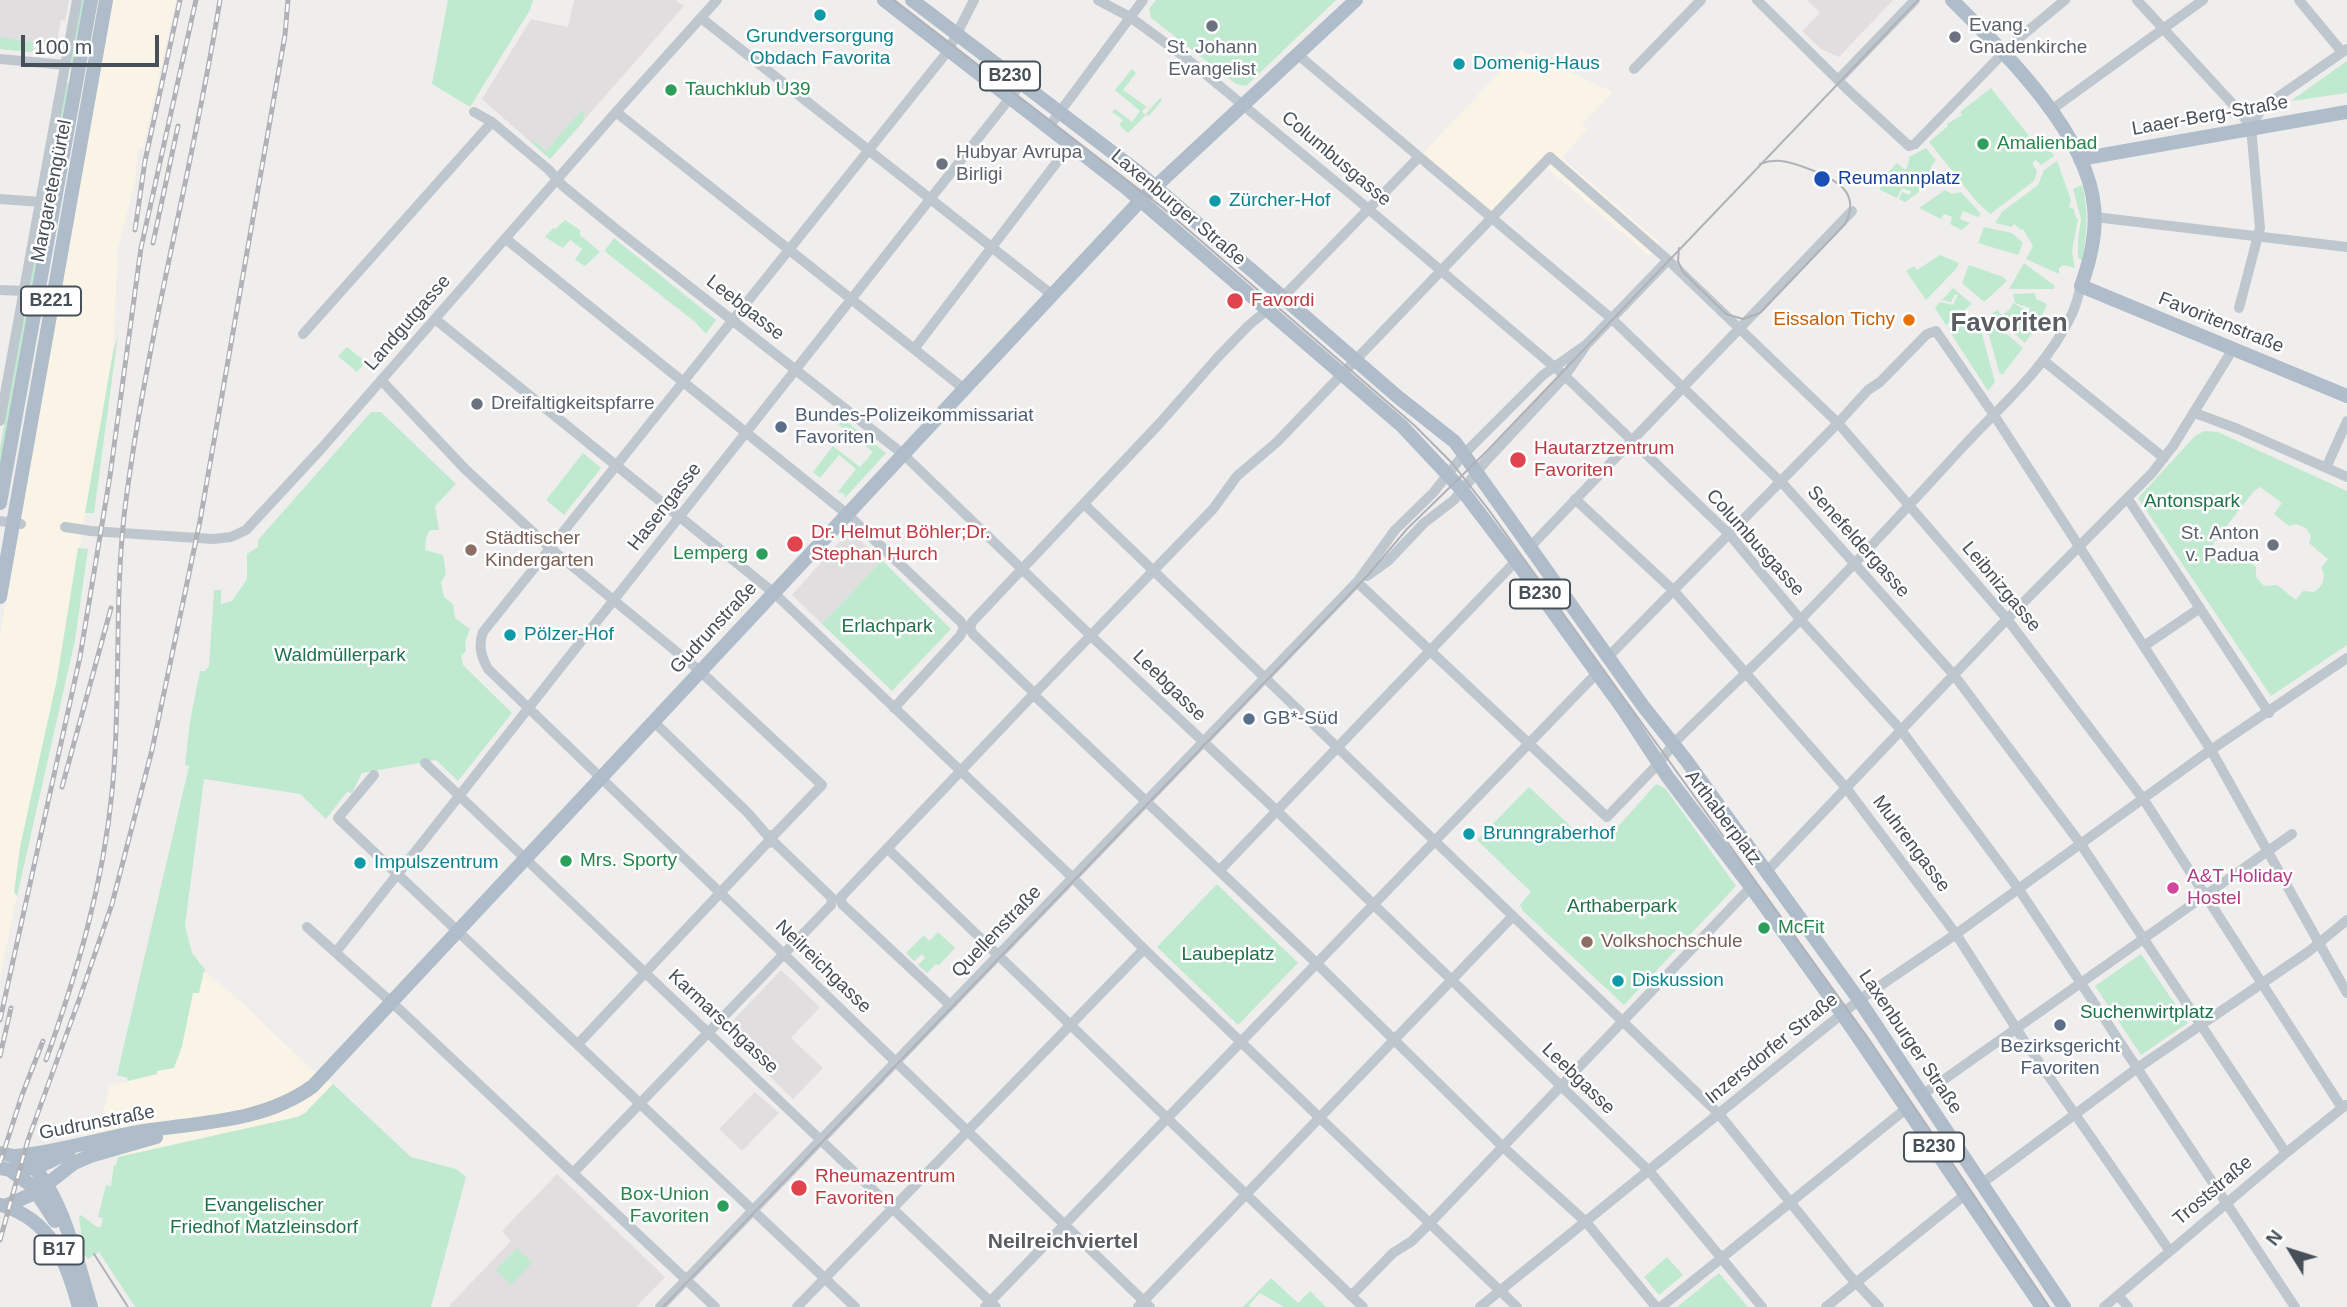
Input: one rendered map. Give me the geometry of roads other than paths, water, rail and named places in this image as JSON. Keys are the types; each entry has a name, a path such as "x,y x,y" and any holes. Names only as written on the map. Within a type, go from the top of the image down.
{"main road":[{"name":"Margaretengürtel","path":"0,503 92,0"},
{"name":"Margaretengürtel","path":"0,597 11,522 106,0"},
{"name":"Laxenburger Straße","path":"884,0 1140,201 1406,430 1462,490 1516,561 1659,763"},
{"name":"Laxenburger Straße","path":"912,0 1155,187 1420,415 1444,432 1477,471 1650,716 1674,743"},
{"name":"Gudrunstraße","path":"7,1207 42,1189 74,1163 90,1156 184,1128 268,1111 300,1096 313,1086 1140,201 1356,0"},
{"path":"1952,0 2004,54 2051,110 2080,159 2091,192 2095,217 2091,250 2081,286"},
{"name":"Laaer-Berg-Straße","path":"2080,159 2347,112"},
{"name":"Favoritenstraße","path":"2081,286 2347,396"},
{"name":"Arthaberplatz","path":"1674,743 1767,871"},
{"name":"Arthaberplatz","path":"1659,763 1751,887"},
{"name":"Laxenburger Straße","path":"1767,871 1859,1000 2064,1307"},
{"name":"Laxenburger Straße","path":"1751,887 1843,1015 2042,1307"},
{"name":"Gudrunstraße","path":"16,1156 145,1131 184,1128"},
{"path":"5,1170 35,1169 82,1144"},
{"name":"B17","path":"0,1153 16,1156 35,1169 42,1189 61,1217 91,1307"},
{"name":"B17","path":"5,1170 20,1175 42,1189"},
{"name":"B17","path":"7,1207 40,1228 56,1245 66,1265 79,1307"}],"street":[{"name":"Margaretengürtel","path":"0,421 77,0"},
{"name":"Landgutgasse","path":"65,527 224,539 239,534 256,521 717,0"},
{"path":"550,548 948,51 974,0"},
{"path":"1098,0 1130,17"},
{"path":"1048,128 1143,0"},
{"path":"1634,69 1701,0"},
{"path":"1757,0 1906,145 1915,144 2004,54 2064,0"},
{"path":"1838,80 1915,0"},
{"path":"2137,0 2251,127 2260,228 2239,308"},
{"path":"2051,110 2203,0"},
{"path":"2251,127 2263,108 2345,50 2300,0"},
{"name":"Columbusgasse","path":"1130,17 1244,105 1554,366 1729,534 1800,619 1901,730 2018,888 2080,983"},
{"path":"701,18 1051,294"},
{"path":"1297,54 1419,157 1282,298 1218,357 972,622 970,628 1502,1146 1586,1222 1659,1307 1907,1108"},
{"path":"0,59 65,65"},
{"name":"Hasengasse","path":"336,952 1021,85"},
{"name":"Leebgasse","path":"474,112 492,122 549,170 556,180 903,454 1650,1172 1762,1307"},
{"path":"616,112 963,388"},
{"path":"303,334 492,122"},
{"path":"914,349 1070,145"},
{"name":"Senefeldergasse","path":"1419,157 1612,319 1779,480 1954,675 2080,843 2142,939"},
{"name":"Leibnizgasse","path":"1491,218 1550,157 1668,260 1839,423 2007,619 2144,800 2345,1106"},
{"path":"0,199 41,202"},
{"path":"1531,546 1852,211"},
{"path":"2095,217 2347,247"},
{"path":"573,1173 1213,509 1237,476 1277,442 1491,218"},
{"path":"506,239 847,514 964,625 960,636 894,708"},
{"name":"Quellenstraße","path":"1358,582 1388,561 1412,535 1444,509 1565,376 1587,344 1668,260"},
{"path":"1659,763 1674,743 1910,506 2044,361 2073,313 2081,286"},
{"path":"0,290 24,291"},
{"path":"435,319 774,593 1517,1307"},
{"path":"1608,657 1779,480 1839,423 1868,390 1880,382 1927,334 1933,331 1938,333 2211,750 2347,993"},
{"name":"Quellenstraße","path":"660,1307 1358,582 1395,530 1433,493 1464,454 1554,366 1587,344"},
{"path":"1767,871 2164,458 2195,413 2233,349"},
{"path":"2044,361 2164,458"},
{"path":"381,380 465,470 550,548 700,671 822,785 578,1044"},
{"path":"2195,413 2347,477"},
{"path":"2326,468 2347,421"},
{"name":"Muhrengasse","path":"1575,499 1674,591 1847,789 1956,934 2016,1029 2169,1251"},
{"path":"2127,499 2269,713"},
{"path":"1084,504 1719,1114 1789,1202 1879,1307"},
{"name":"Neilreichgasse","path":"550,548 483,632 481,655 488,669 968,1131 1144,1305"},
{"path":"1219,871 1516,561"},
{"path":"1358,582 1529,744"},
{"path":"2144,646 2200,608"},
{"name":"Inzersdorfer Straße","path":"1480,1307 1650,1172 1859,1000 1956,934 2211,750 2347,659"},
{"path":"991,1305 1064,1225 1597,673"},
{"path":"653,721 770,839 950,1005"},
{"name":"Arthaberplatz","path":"1529,744 1607,817 1659,763"},
{"name":"Karmarschgasse","path":"425,763 893,1207 991,1305"},
{"path":"374,775 338,818 855,1307"},
{"path":"1922,1095 2292,834"},
{"path":"887,848 1363,1307"},
{"name":"Arthaberplatz","path":"1351,1296 1393,1254 1412,1241 1430,1223 1751,887"},
{"path":"1144,1305 1246,1194 1322,1118 1512,917"},
{"path":"1981,1184 2136,1069 2308,952 2347,920"},
{"path":"307,927 392,1003 715,1307"},
{"path":"2142,939 2286,1153"},
{"path":"797,1307 1144,949"},
{"path":"2080,983 2295,1307"},
{"name":"Troststraße","path":"2104,1307 2345,1106"},
{"path":"1826,1307 1966,1194"},
{"path":"2118,1295 2127,1307"}],"tram line":[{"path":"894,0 1163,208 1414,425 1452,463 1488,509 1868,1038 2049,1307"},
{"path":"663,1307 1368,575 1407,529 1485,453 1918,0"},
{"path":"1679,248 1678,261 1683,272 1726,314 1743,319 1760,313 1845,224 1850,203 1848,195 1836,182 1791,163 1773,161 1760,164"},
{"path":"94,1254 128,1307"}],"railway":[{"path":"135,230 145,161 180,0"},
{"path":"0,1020 80,657 110,476 141,248 196,0"},
{"path":"46,1060 87,928 108,827 115,756 120,573 126,500 146,375 220,0"},
{"path":"0,1240 28,1140 112,904 152,750 200,521 285,35 288,0"},
{"path":"153,243 178,126"},
{"path":"62,787 111,608"},
{"path":"0,1056 11,1008"},
{"path":"0,1163 43,1041"}],"place":[{"name":"Grundversorgung Obdach Favorita","path":"820,15"},
{"name":"St. Johann Evangelist","path":"1212,26"},
{"name":"Evang. Gnadenkirche","path":"1955,37"},
{"name":"Domenig-Haus","path":"1459,64"},
{"name":"Tauchklub U39","path":"671,90"},
{"name":"Amalienbad","path":"1983,144"},
{"name":"Hubyar Avrupa Birligi","path":"942,164"},
{"name":"Reumannplatz","path":"1822,179"},
{"name":"Zürcher-Hof","path":"1215,201"},
{"name":"Favordi","path":"1235,301"},
{"name":"Eissalon Tichy","path":"1909,320"},
{"name":"Dreifaltigkeitspfarre","path":"477,404"},
{"name":"Bundes-Polizeikommissariat Favoriten","path":"781,427"},
{"name":"Hautarztzentrum Favoriten","path":"1518,460"},
{"name":"Dr. Helmut Böhler;Dr. Stephan Hurch","path":"795,544"},
{"name":"St. Anton v. Padua","path":"2273,545"},
{"name":"Städtischer Kindergarten","path":"471,550"},
{"name":"Lemperg","path":"762,554"},
{"name":"Pölzer-Hof","path":"510,635"},
{"name":"GB*-Süd","path":"1249,719"},
{"name":"Brunngraberhof","path":"1469,834"},
{"name":"Mrs. Sporty","path":"566,861"},
{"name":"Impulszentrum","path":"360,863"},
{"name":"A&T Holiday Hostel","path":"2173,888"},
{"name":"McFit","path":"1764,928"},
{"name":"Volkshochschule","path":"1587,942"},
{"name":"Diskussion","path":"1618,981"},
{"name":"Bezirksgericht Favoriten","path":"2060,1025"},
{"name":"Rheumazentrum Favoriten","path":"799,1188"},
{"name":"Box-Union Favoriten","path":"723,1206"}],"district":[{"name":"Favoriten","path":"2009,324"},
{"name":"Neilreichviertel","path":"1063,1242"}],"park label":[{"name":"Antonspark","path":"2192,502"},
{"name":"Erlachpark","path":"887,627"},
{"name":"Waldmüllerpark","path":"340,656"},
{"name":"Arthaberpark","path":"1622,907"},
{"name":"Laubeplatz","path":"1228,955"},
{"name":"Suchenwirtplatz","path":"2147,1013"},
{"name":"Evangelischer Friedhof Matzleinsdorf","path":"264,1217"}]}
